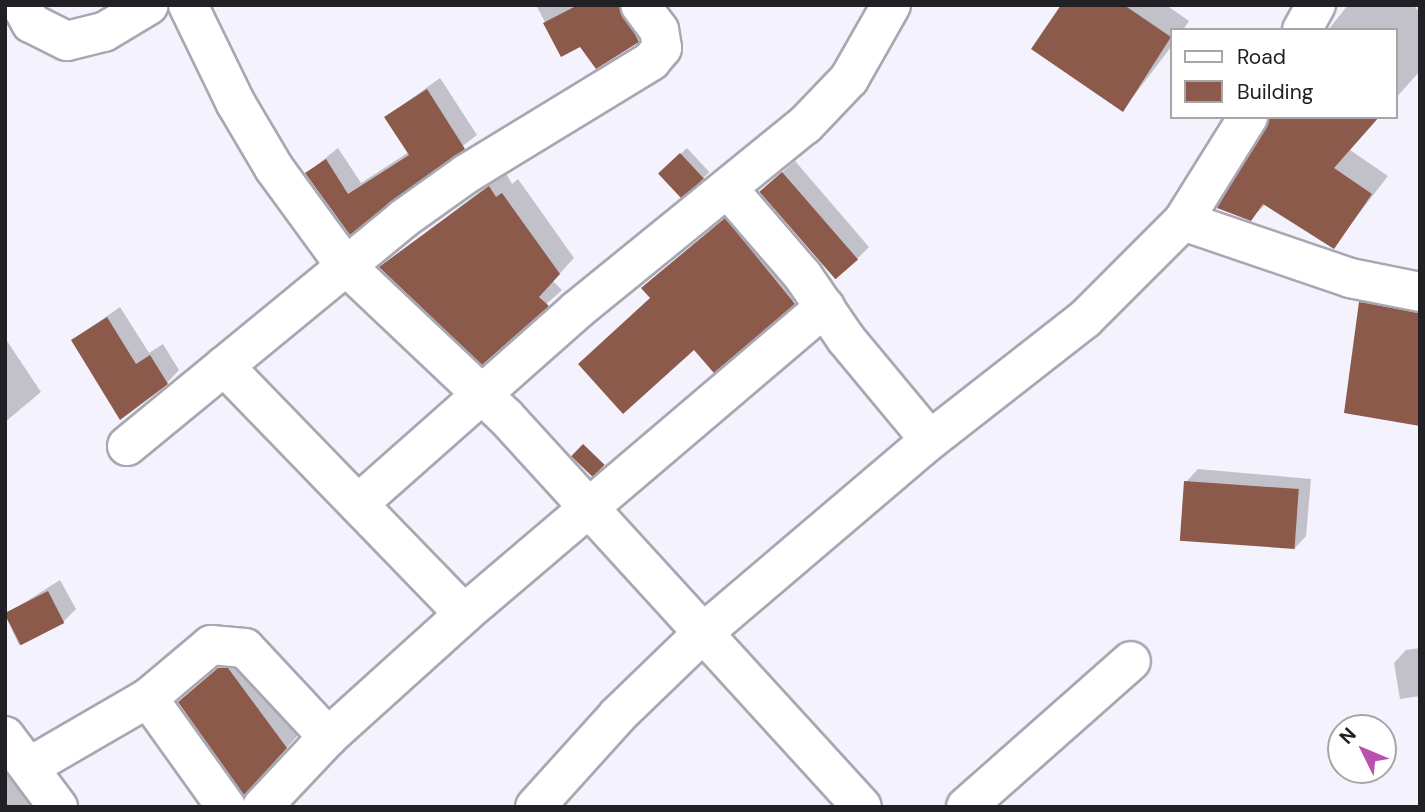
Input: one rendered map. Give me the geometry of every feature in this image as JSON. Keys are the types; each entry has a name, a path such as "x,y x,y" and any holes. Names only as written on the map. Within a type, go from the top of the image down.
{"street":[{"path":"21,5 31,23 67,41 104,33 149,5"},
{"path":"188,5 234,102 274,168 344,264 477,395 505,416 862,807"},
{"path":"127,446 344,264 466,174 651,61 662,48 659,30 640,5"},
{"path":"358,505 477,395 805,125 849,79 891,5"},
{"path":"1303,28 1316,5"},
{"path":"535,807 618,715 702,634 929,440 1084,319 1183,221 1247,119"},
{"path":"728,189 929,440"},
{"path":"1183,221 1350,278 1420,292"},
{"path":"262,807 328,737 464,614 825,307"},
{"path":"224,366 464,614"},
{"path":"29,767 148,698 211,645 244,648 328,737"},
{"path":"966,807 1131,662"},
{"path":"148,698 226,807"},
{"path":"5,736 58,807"}],"building":[{"path":"578,5 619,5 639,42 596,69 580,47 561,57 543,23"},
{"path":"1061,5 1124,5 1170,36 1123,112 1031,49"},
{"path":"427,89 465,149 350,235 305,173 326,159 348,194 409,155 384,117"},
{"path":"1269,119 1377,119 1334,168 1372,194 1334,249 1263,204 1251,221 1217,208"},
{"path":"680,153 704,179 682,199 658,173"},
{"path":"782,172 858,260 835,279 759,192"},
{"path":"489,186 496,197 502,193 560,274 539,297 549,306 482,365 379,267"},
{"path":"725,218 795,304 714,373 694,350 623,414 578,364 650,298 641,288"},
{"path":"1359,302 1420,313 1420,426 1344,413"},
{"path":"107,317 136,364 150,355 168,384 120,420 71,340"},
{"path":"583,444 605,465 593,477 571,456"},
{"path":"1184,481 1299,489 1295,549 1180,541"},
{"path":"48,591 64,623 21,645 5,613"},
{"path":"218,668 228,668 287,748 244,795 178,702"}]}
